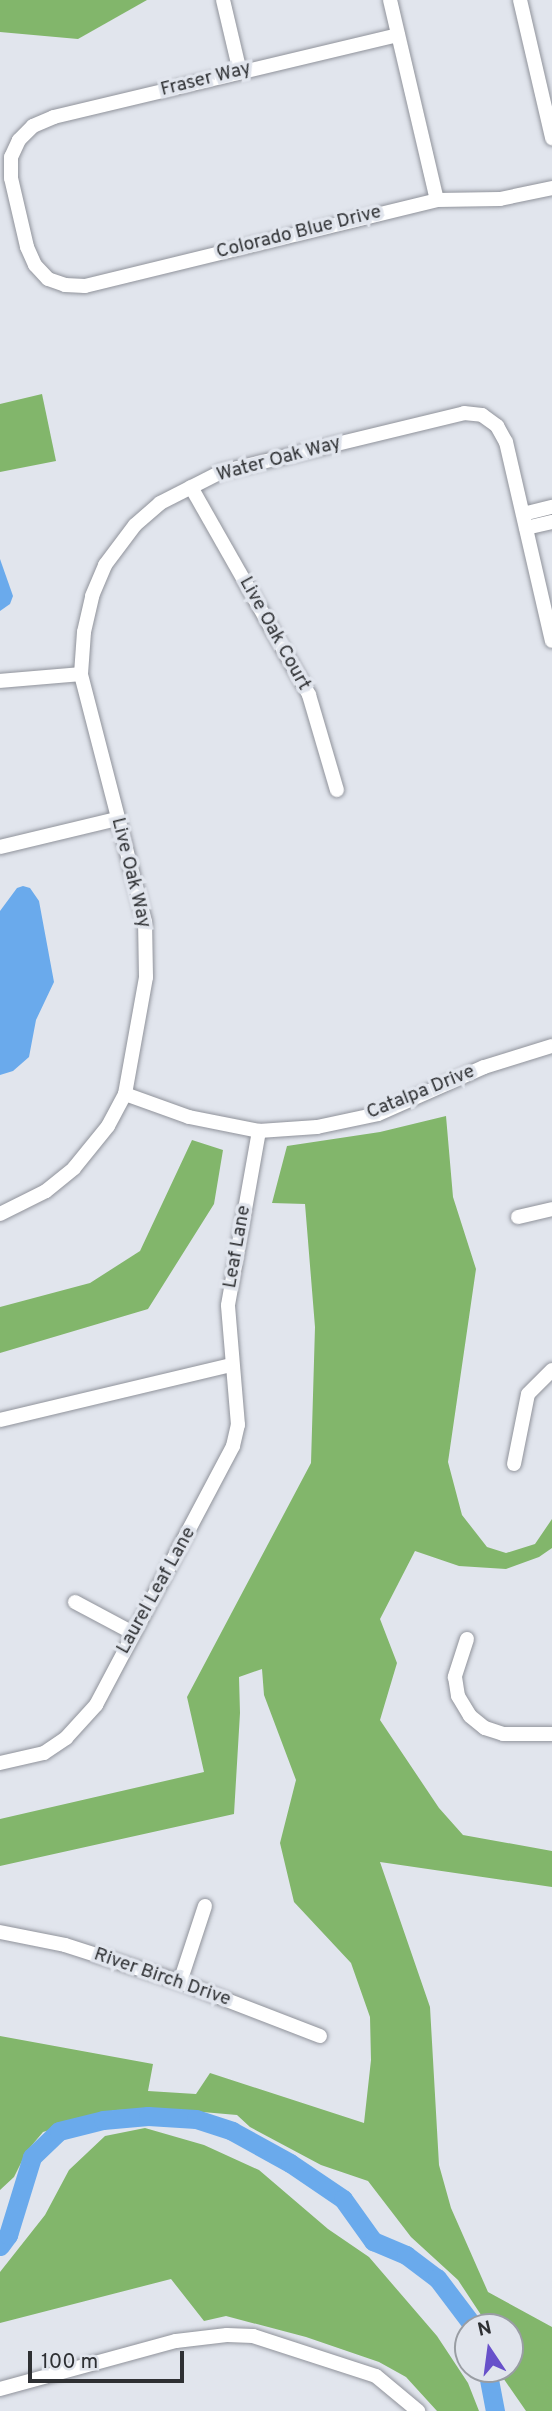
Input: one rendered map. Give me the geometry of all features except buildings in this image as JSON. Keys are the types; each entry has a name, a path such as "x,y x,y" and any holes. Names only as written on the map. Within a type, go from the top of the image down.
{"street":[{"path":"223,0 240,72"},
{"path":"390,0 437,200"},
{"path":"520,0 552,138"},
{"name":"Fraser Way","path":"48,279 35,265 27,247 11,178 11,157 19,140 33,126 54,117 398,35"},
{"name":"Colorado Blue Drive","path":"48,279 65,285 85,286 437,200 500,199 552,188"},
{"name":"Water Oak Way","path":"86,696 81,674 88,614 105,565 124,537 147,513 221,472 464,413 490,419 503,435 524,521"},
{"name":"Live Oak Court","path":"191,487 310,698 337,790"},
{"path":"524,521 552,507"},
{"path":"524,521 552,522"},
{"path":"524,521 552,641"},
{"path":"0,681 81,674"},
{"name":"Live Oak Way","path":"0,1214 38,1196 74,1168 103,1134 125,1094 146,976 147,940 141,904 86,696"},
{"path":"0,847 117,819"},
{"name":"Catalpa Drive","path":"125,1094 189,1116 259,1131 317,1127 378,1114 484,1068 552,1046"},
{"name":"Leaf Lane","path":"231,1365 228,1306 259,1131"},
{"path":"518,1217 552,1209"},
{"path":"0,1420 231,1365"},
{"name":"Laurel Leaf Lane","path":"0,1763 44,1753 66,1738 96,1705 233,1446 238,1425 231,1365"},
{"path":"514,1464 528,1394 552,1370"},
{"path":"75,1602 133,1633"},
{"path":"467,1639 455,1677 461,1705 470,1716 494,1732 552,1734"},
{"path":"180,1982 205,1906"},
{"name":"River Birch Drive","path":"0,1933 65,1945 180,1982 320,2036"},
{"path":"0,2389 176,2341 227,2334 253,2336 376,2376 418,2411"}],"green space":[{"path":"0,0 147,0 78,39 0,32"},
{"path":"42,394 56,461 0,472 0,404"},
{"path":"446,1116 453,1197 476,1269 448,1462 462,1515 487,1547 506,1553 535,1544 552,1519 552,1548 539,1557 506,1569 459,1566 415,1551 380,1619 397,1663 380,1720 439,1808 463,1835 552,1851 552,1887 380,1862 430,2007 439,2165 451,2208 488,2292 552,2327 552,2411 526,2411 507,2383 524,2383 524,2313 480,2313 458,2280 411,2237 368,2181 321,2165 250,2127 237,2115 168,2109 115,2110 43,2132 27,2151 14,2177 0,2190 0,2036 153,2064 148,2091 196,2094 210,2073 364,2123 371,2060 370,2017 351,1963 294,1902 280,1843 296,1780 264,1695 262,1669 239,1677 240,1713 234,1814 0,1866 0,1819 204,1772 187,1697 311,1463 315,1327 305,1204 272,1203 287,1146 380,1132"},
{"path":"192,1140 223,1150 214,1204 148,1309 0,1353 0,1307 90,1283 140,1251"},
{"path":"145,2128 204,2145 259,2170 328,2229 369,2257 437,2336 454,2362 454,2383 468,2383 479,2411 437,2411 406,2377 379,2362 306,2337 226,2316 204,2321 171,2279 0,2323 0,2272 45,2215 69,2170 105,2136"}],"water":[{"path":"0,559 13,596 10,604 0,611"},
{"path":"17,888 30,888 39,901 54,982 36,1020 29,1057 13,1071 0,1075 0,911"}],"waterway":[{"path":"0,2246 8,2235 32,2157 59,2131 103,2120 148,2116 196,2119 232,2131 290,2163 343,2199 373,2241 406,2255 437,2278 463,2313"},
{"path":"490,2383 495,2411"}]}
